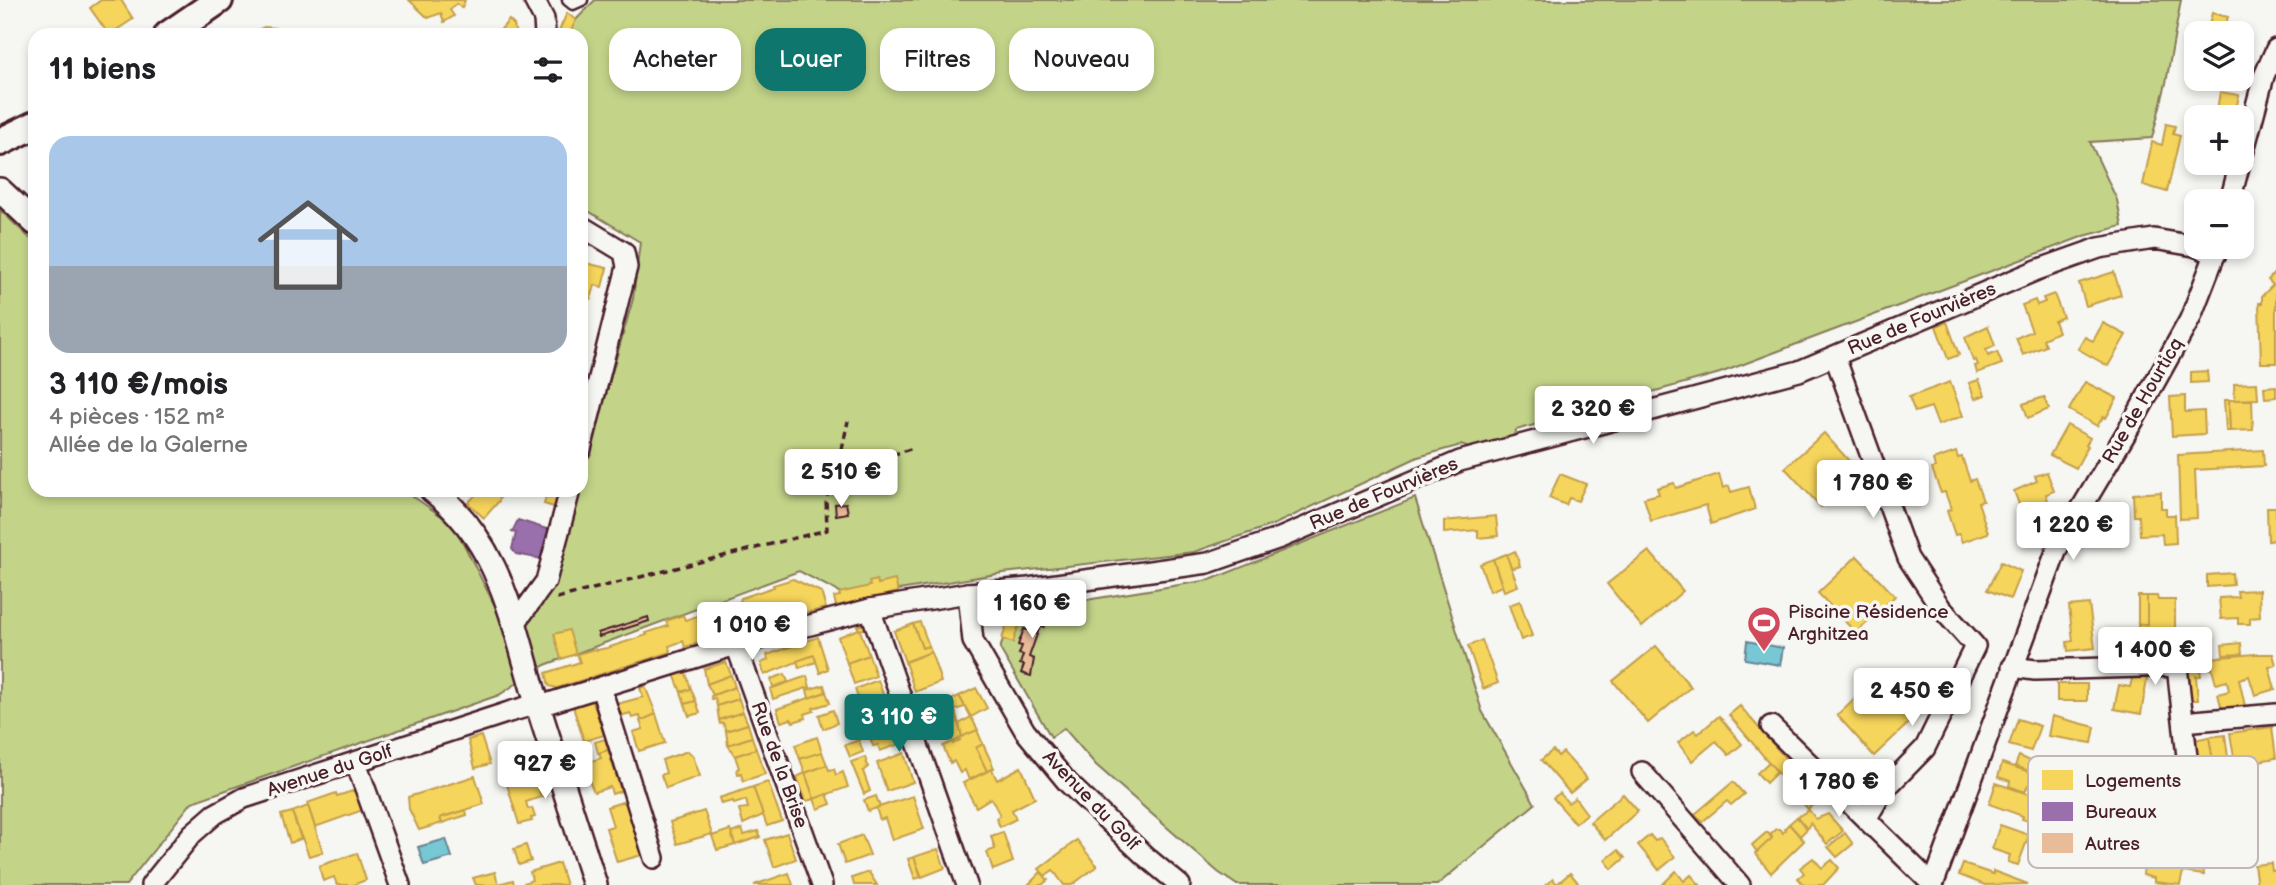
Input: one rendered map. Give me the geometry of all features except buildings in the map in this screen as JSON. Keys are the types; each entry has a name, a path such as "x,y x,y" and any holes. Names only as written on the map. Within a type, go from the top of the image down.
{"main road":[{"path":"179,28 219,0"},
{"path":"0,142 28,128"}],"street":[{"path":"534,0 544,19 545,28"},
{"path":"2254,113 2264,76 2276,49"},
{"path":"0,190 28,216"},
{"path":"588,230 624,252 627,267 588,421"},
{"name":"Rue de Fourvières","path":"537,704 546,705 736,645 870,609 968,593 1028,588 1208,563 1280,538 1461,461 1799,371 2037,270 2099,248 2154,239 2184,244"},
{"name":"Rue de Hourticq","path":"1933,885 2057,549 2190,319 2213,259"},
{"path":"1835,357 1908,558 1941,608 1975,646 1925,748 1882,792 1867,818"},
{"path":"442,497 451,504 476,534 502,584 594,885"},
{"path":"514,625 546,581 568,497"},
{"name":"Avenue du Golf","path":"968,593 973,641 1026,731 1068,783 1145,856 1180,885"},
{"path":"870,609 967,885"},
{"name":"Rue de la Brise","path":"736,645 822,885"},
{"path":"2012,667 2035,670 2177,666 2187,756"},
{"path":"601,688 654,858"},
{"name":"Avenue du Golf","path":"151,885 192,834 215,814 244,799 537,704"},
{"path":"2194,722 2276,714"},
{"path":"1771,726 1933,885"},
{"path":"356,763 400,885"},
{"path":"1642,772 1740,885"}],"lane":[{"path":"568,0 573,5 582,0"}],"path":[{"path":"557,598 827,530 825,498 837,473 848,421"},
{"path":"837,473 913,448"}],"green space":[{"path":"595,0 2181,0 2166,83 2152,138 2090,142 2117,200 2122,226 2084,236 1720,373 1516,430 1506,443 1472,449 1461,445 1418,457 1275,524 1194,552 1003,573 850,598 799,571 545,665 499,695 192,802 126,885 0,885 0,210 28,236 28,497 414,497 454,525 494,604 551,586 576,497 588,497 588,456 633,299 640,242 588,211 588,28 571,28"},
{"path":"1415,498 1482,711 1535,804 1437,885 1237,885 1218,872 1096,765 1064,728 1051,737 1000,649 1012,612 1210,580"}],"water":[{"name":"Piscine Résidence Arghitzea","path":"1747,641 1783,648 1780,665 1745,659"},
{"path":"446,839 452,857 424,865 418,847"}],"place":[{"name":"Piscine Résidence Arghitzea","path":"1764,653"}]}
